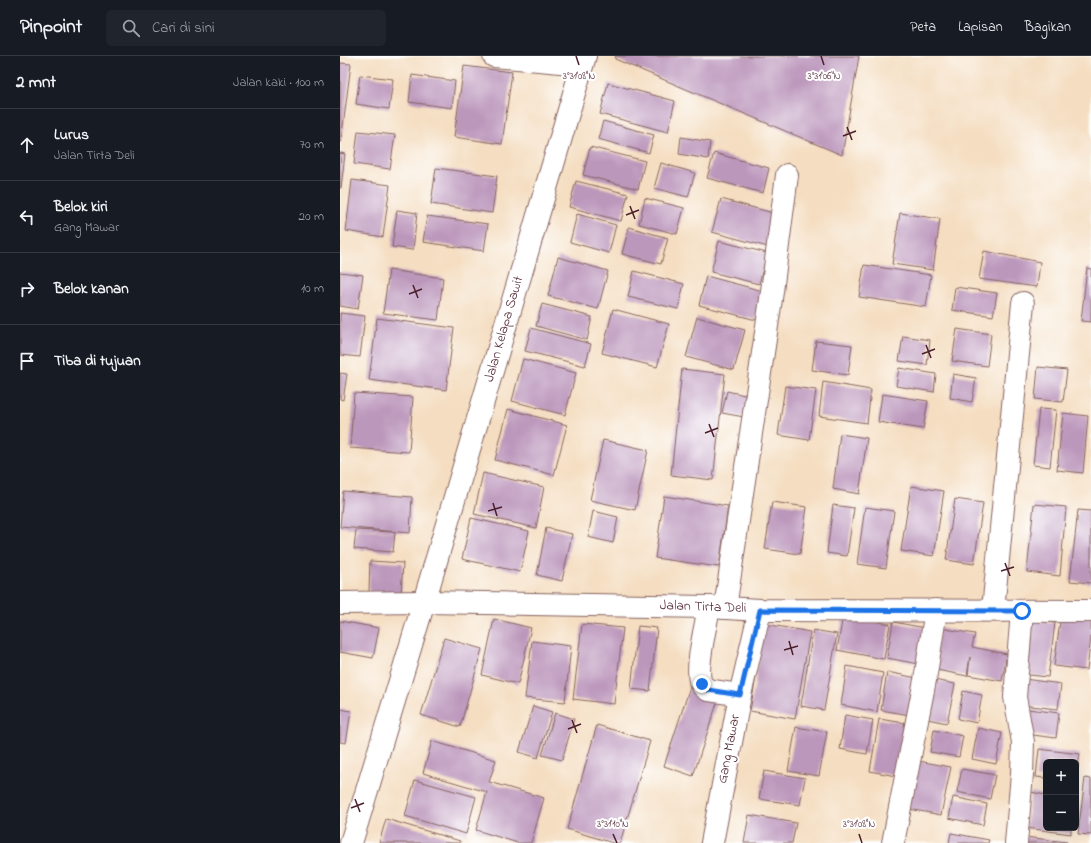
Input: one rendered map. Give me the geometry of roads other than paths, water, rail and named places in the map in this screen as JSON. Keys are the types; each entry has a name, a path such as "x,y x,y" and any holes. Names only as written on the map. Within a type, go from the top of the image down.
{"street":[{"path":"494,56 584,60"},
{"name":"Jalan Kelapa Sawit","path":"351,843 424,602 584,60"},
{"path":"740,695 704,688 700,680 701,653 717,607 771,299 787,175"},
{"path":"993,610 1023,303"},
{"name":"Jalan Tirta Deli","path":"340,603 424,602 717,607 760,610 1091,611"},
{"name":"Gang Mawar","path":"712,843 740,695 760,610"},
{"path":"893,843 925,680 936,610"},
{"path":"1016,843 1022,774 1023,742 1015,697 1022,611"}]}
